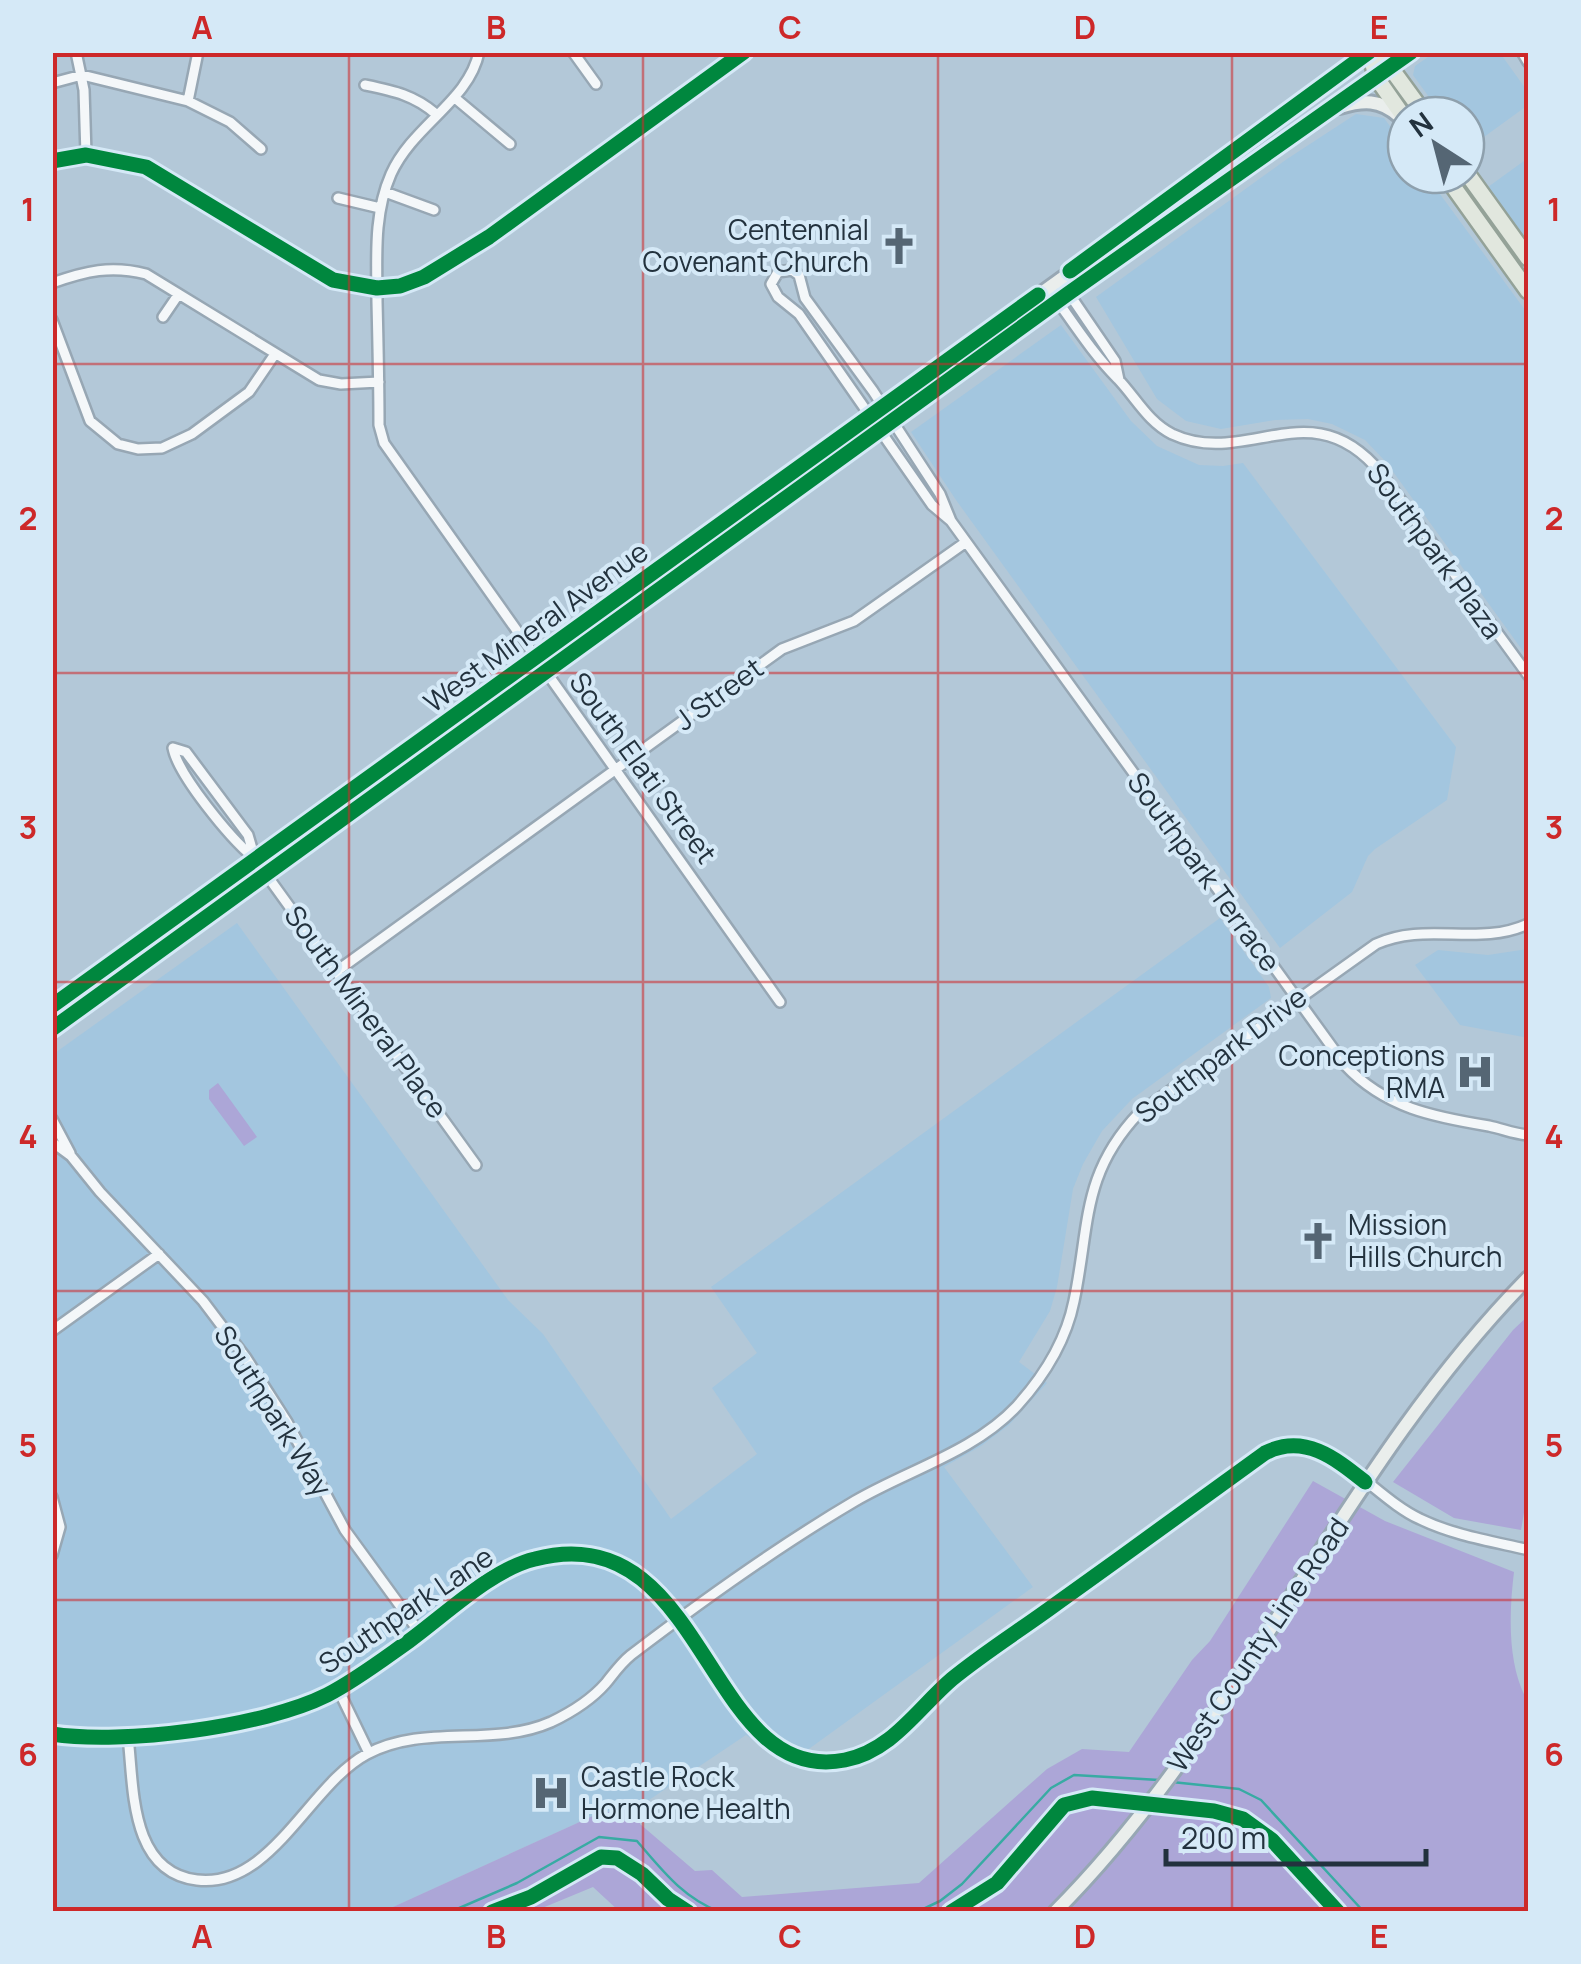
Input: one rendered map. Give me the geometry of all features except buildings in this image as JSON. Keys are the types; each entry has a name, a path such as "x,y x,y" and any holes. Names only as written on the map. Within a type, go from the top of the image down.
{"main road":[{"path":"1370,52 1394,95"},
{"name":"West Mineral Avenue","path":"52,1006 1370,52"},
{"name":"West Mineral Avenue","path":"52,1029 1410,52"},
{"path":"1383,72 1405,95"},
{"path":"1328,111 1372,101 1386,106"},
{"path":"1459,195 1528,291"},
{"path":"1483,195 1528,258"},
{"name":"West County Line Road","path":"1055,1912 1104,1860 1184,1760 1414,1412 1528,1278"}],"street":[{"path":"76,52 82,75 86,154"},
{"path":"188,101 198,52"},
{"path":"479,52 471,76 455,98 510,144"},
{"path":"572,52 596,84"},
{"path":"52,161 86,154 146,167 332,280 377,288 400,286 451,262 744,52"},
{"path":"1522,52 1528,62"},
{"path":"52,82 82,75 188,101 224,118 261,149"},
{"path":"365,85 403,92 436,114"},
{"name":"South Elati Street","path":"455,98 405,150 380,208 376,243 379,425 387,450 780,1002"},
{"path":"385,192 434,210"},
{"path":"338,198 380,208"},
{"path":"52,283 99,268 146,274 329,384 378,382"},
{"path":"792,270 799,275 805,298 876,412 799,314 773,290 771,284 778,272 792,270"},
{"name":"Southpark Plaza","path":"1053,284 1115,361 1118,380 1157,424 1191,440 1217,443 1308,432 1342,440 1362,453 1381,473 1528,675"},
{"path":"163,317 178,294"},
{"path":"52,320 90,421 118,444 138,449 162,448 192,434 249,392 275,354"},
{"name":"Southpark Terrace","path":"876,412 940,494 951,521 1345,1066 1382,1096 1428,1116 1526,1137"},
{"name":"J Street","path":"337,971 782,649 854,621 966,542"},
{"name":"South Mineral Place","path":"255,859 248,836 186,752 173,748 175,760 236,843 255,859 476,1165"},
{"name":"Southpark Drive","path":"128,1737 138,1826 143,1838 163,1866 196,1880 233,1874 263,1856 286,1835 335,1776 369,1753 423,1736 504,1734 552,1721 595,1694 626,1658 808,1528 972,1442 1013,1410 1034,1387 1064,1334 1074,1303 1096,1178 1120,1132 1161,1096 1383,940 1424,932 1472,937 1528,924"},
{"name":"Southpark Way","path":"52,1119 64,1135 71,1156"},
{"name":"Southpark Way","path":"52,1142 71,1156 160,1254 246,1358 345,1530 420,1633"},
{"path":"52,1330 160,1254"},
{"name":"Southpark Lane","path":"52,1734 128,1737 256,1719 300,1706 338,1689 506,1570 558,1555 594,1557 622,1566 660,1593 762,1735 800,1757 844,1761 886,1743 951,1680 1265,1453 1285,1444 1302,1445 1332,1458 1418,1518 1459,1534 1525,1549"},
{"path":"52,1497 60,1526 52,1555"},
{"path":"338,1689 369,1753"}],"shaded area":[{"path":"1434,53 1500,53 1528,92 1528,105 1486,135 1486,95 1428,95 1413,75 1415,66"},
{"path":"1356,114 1384,118 1386,195 1441,195 1528,314 1528,658 1386,462 1365,440 1332,424 1308,419 1221,429 1186,421 1157,399 1096,297"},
{"path":"1528,158 1528,243 1488,187"},
{"path":"1061,325 1131,421 1157,446 1199,465 1243,463 1456,747 1447,800 1375,849 1352,892 1280,948 911,432"},
{"path":"1220,918 1269,987 1271,998 1132,1099 1102,1131 1073,1189 1050,1311 1019,1362 1047,1383 1009,1425 944,1467 1033,1587 788,1764 746,1735 640,1806 595,1815 382,1912 53,1911 52,1751 59,1722 52,1719 52,1055 237,923 508,1300 543,1334 671,1519 757,1454 712,1388 757,1353 711,1287"},
{"path":"1528,949 1528,1038 1460,1025 1415,965 1438,950 1488,955"},
{"path":"218,1083 257,1137 244,1146 209,1099 209,1090"},
{"path":"1528,1316 1528,1489 1521,1530 1454,1518 1393,1482"},
{"path":"1313,1481 1385,1521 1514,1572 1513,1656 1528,1702 1528,1911 620,1912 593,1887 535,1911 382,1912 595,1815 640,1806 640,1824 695,1871 712,1870 742,1897 919,1883 1047,1769 1082,1749 1129,1752 1192,1660 1210,1641"}],"waterway":[{"path":"917,1912 962,1884 1051,1788 1074,1775 1159,1780"},
{"path":"1172,1782 1239,1789 1261,1800 1364,1912"},
{"path":"450,1912 517,1883 599,1837 637,1841 684,1891 720,1912"}],"cycle path":[{"path":"52,161 86,155 146,167 333,280 377,288 400,286 424,277 489,237 744,52"},
{"path":"1070,271 1369,52"},
{"path":"52,1029 1069,293 1411,52"},
{"path":"52,1006 1038,295"},
{"path":"52,1734 116,1737 192,1731 300,1706 359,1676 502,1572 535,1559 592,1556 637,1575 672,1610 731,1697 762,1734 799,1758 845,1760 891,1738 965,1669 1265,1453 1306,1447 1330,1457 1365,1482"},
{"path":"951,1912 997,1883 1064,1805 1092,1798 1214,1811 1243,1819 1272,1840 1338,1912"},
{"path":"492,1912 531,1897 601,1857 617,1858 688,1912"}],"place":[{"name":"Centennial Covenant Church","path":"899,246"},
{"name":"Conceptions RMA","path":"1475,1072"},
{"name":"Mission Hills Church","path":"1318,1241"},
{"name":"Castle Rock Hormone Health","path":"551,1793"}]}
